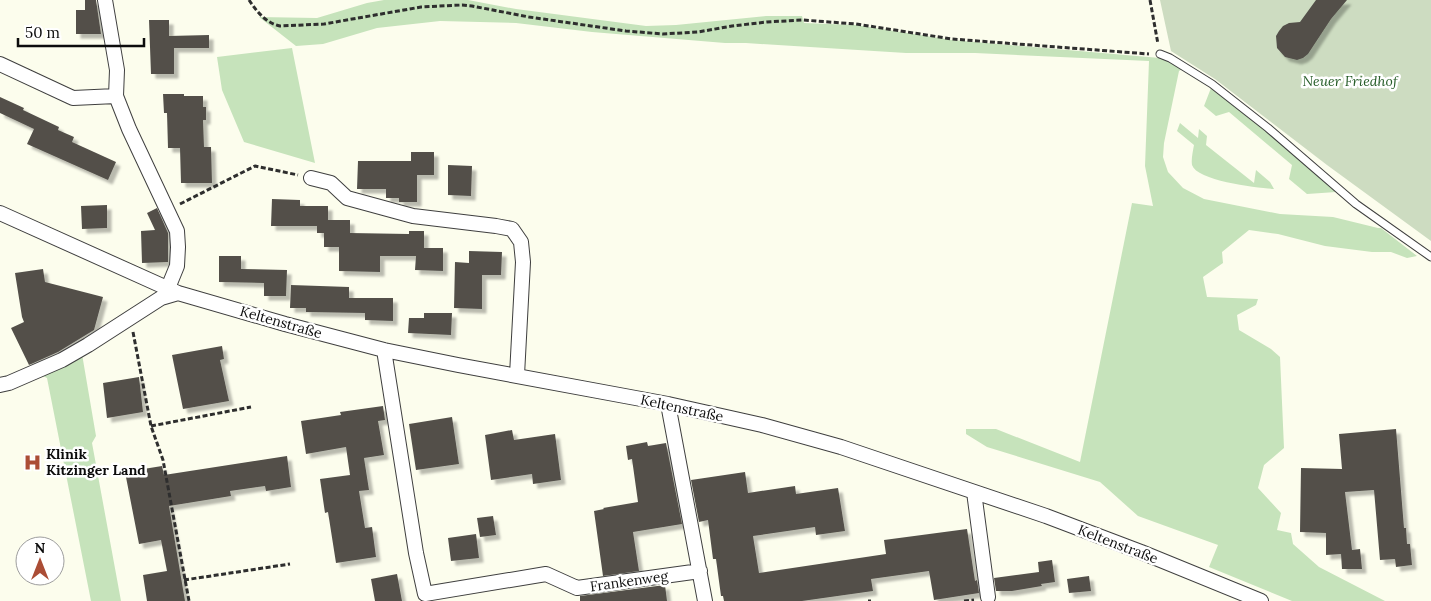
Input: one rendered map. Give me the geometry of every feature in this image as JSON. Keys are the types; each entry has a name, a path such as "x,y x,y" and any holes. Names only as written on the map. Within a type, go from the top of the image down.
{"street":[{"path":"0,385 9,383 62,360 88,346 173,290 178,247 177,231 129,129 116,96 117,70 105,0"},
{"path":"0,64 73,98 116,96"},
{"path":"311,178 331,183 347,198 413,216 512,229 521,242 524,262 517,375"},
{"name":"Keltenstraße","path":"0,212 173,290 286,324 384,350 668,404 762,425 841,447 1046,516 1261,601"},
{"name":"Frankenweg","path":"384,350 424,594 546,574 577,588 700,571"},
{"path":"668,404 705,601"},
{"path":"974,492 988,597"}],"lane":[{"path":"1160,54 1178,62 1212,84 1268,128 1349,198 1431,257"}],"path":[{"path":"249,0 258,13 280,26 324,24 421,7 462,5 529,17 663,34 698,32 732,26 802,20 856,24 952,39 1160,54 1150,0"},
{"path":"168,210 255,166 311,178"},
{"path":"131,317 151,426 163,460 189,601"},
{"path":"151,426 251,406"},
{"path":"184,580 290,564"}],"green space":[{"path":"384,0 468,0 516,9 646,26 766,16 802,16 804,23 856,25 952,40 1160,58 1169,61 1182,69 1179,71 1164,143 1163,157 1168,172 1183,188 1204,199 1280,214 1333,217 1381,228 1417,256 1407,258 1391,252 1372,252 1325,246 1278,234 1249,230 1222,252 1223,263 1203,277 1207,297 1258,299 1256,305 1237,315 1239,330 1271,349 1280,357 1284,448 1264,465 1258,488 1281,513 1277,530 1291,533 1293,544 1319,567 1385,601 1292,601 1209,567 1218,545 1138,516 1100,482 987,447 966,434 966,429 996,429 1080,462 1132,203 1153,206 1145,166 1149,61 975,53 906,53 725,43 592,32 516,23 440,21 377,28 323,44 296,46 259,17 317,18 367,3"},
{"name":"Neuer Friedhof","path":"1160,0 1431,0 1431,241 1327,165 1215,79 1171,51"},
{"path":"292,48 315,163 244,142 222,90 217,57"},
{"path":"1211,88 1266,131 1336,192 1307,194 1289,179 1292,165 1229,112 1216,116 1204,106"},
{"path":"1180,123 1198,138 1199,129 1207,136 1206,145 1254,183 1256,170 1270,182 1274,189 1229,183 1196,171 1192,165 1194,145 1177,131"},
{"path":"82,354 96,436 92,443 121,601 91,601 47,378 39,374"}],"building":[{"path":"85,0 96,0 101,34 76,34 76,10 85,10"},
{"path":"1316,0 1347,0 1331,19 1308,54 1297,60 1285,57 1277,48 1276,36 1283,26 1289,23 1300,22"},
{"path":"149,20 169,20 169,36 209,35 209,48 174,48 174,74 151,74"},
{"path":"163,94 203,96 203,107 206,107 206,120 203,120 204,147 211,147 212,183 181,183 180,148 168,148 167,113 164,113"},
{"path":"0,97 59,127 58,130 74,137 72,142 116,162 108,180 27,144 34,129 0,113"},
{"path":"411,152 434,152 434,175 417,175 417,202 399,202 399,198 386,198 386,189 357,189 358,161 411,161"},
{"path":"448,165 472,166 471,196 448,195"},
{"path":"272,199 300,200 300,206 328,206 328,220 350,220 350,233 409,234 409,231 424,231 424,248 443,248 443,271 415,270 416,256 380,256 380,272 339,271 339,247 324,247 324,233 317,233 317,226 271,226"},
{"path":"107,205 107,228 82,229 81,206"},
{"path":"157,208 168,233 168,262 142,263 141,231 155,230 147,213"},
{"path":"469,251 502,252 501,275 482,275 482,309 454,308 455,262 469,263"},
{"path":"219,256 241,256 241,269 287,270 286,296 264,296 264,283 219,282"},
{"path":"43,269 45,282 103,297 94,330 58,352 29,365 11,328 24,322 15,273"},
{"path":"291,285 349,287 349,298 393,298 393,321 365,320 365,313 306,312 306,308 290,308"},
{"path":"424,313 452,313 451,335 408,333 409,318 424,318"},
{"path":"222,346 224,359 220,360 229,401 183,409 172,355"},
{"path":"139,377 143,412 107,418 103,383"},
{"path":"383,406 385,420 378,421 384,455 364,458 369,490 359,491 365,528 372,527 376,557 336,563 328,512 325,513 320,479 350,475 346,447 306,454 301,421 341,415 340,412"},
{"path":"452,417 459,464 416,470 409,424"},
{"path":"1396,429 1404,528 1406,528 1407,544 1410,544 1412,565 1396,567 1395,559 1380,560 1374,490 1345,492 1352,550 1360,549 1362,569 1342,569 1341,554 1326,555 1326,533 1300,532 1301,468 1342,469 1339,434"},
{"path":"512,430 514,440 555,434 561,480 533,484 532,474 491,480 485,435"},
{"path":"647,442 648,446 666,443 682,524 633,532 639,571 603,576 594,511 638,502 632,459 628,460 626,446"},
{"path":"287,456 291,487 266,491 265,486 230,491 231,496 169,506 185,601 147,601 143,575 167,571 161,540 139,544 125,472 162,466 164,475"},
{"path":"745,472 748,493 795,486 796,494 838,488 845,531 816,535 815,527 753,536 759,573 886,554 884,540 967,529 975,581 977,580 979,593 934,600 929,571 871,579 873,591 802,601 724,601 723,596 721,596 716,559 713,559 708,520 699,522 691,480"},
{"path":"493,516 496,535 480,537 477,518"},
{"path":"476,534 479,558 451,561 448,538"},
{"path":"1052,560 1055,582 1012,591 996,591 994,578 1039,572 1038,562"},
{"path":"397,574 402,601 375,601 371,579"},
{"path":"1089,576 1091,591 1069,593 1067,579"},
{"path":"665,585 667,601 580,601 580,596"}],"place":[{"name":"Klinik Kitzinger Land","path":"32,462"}]}
